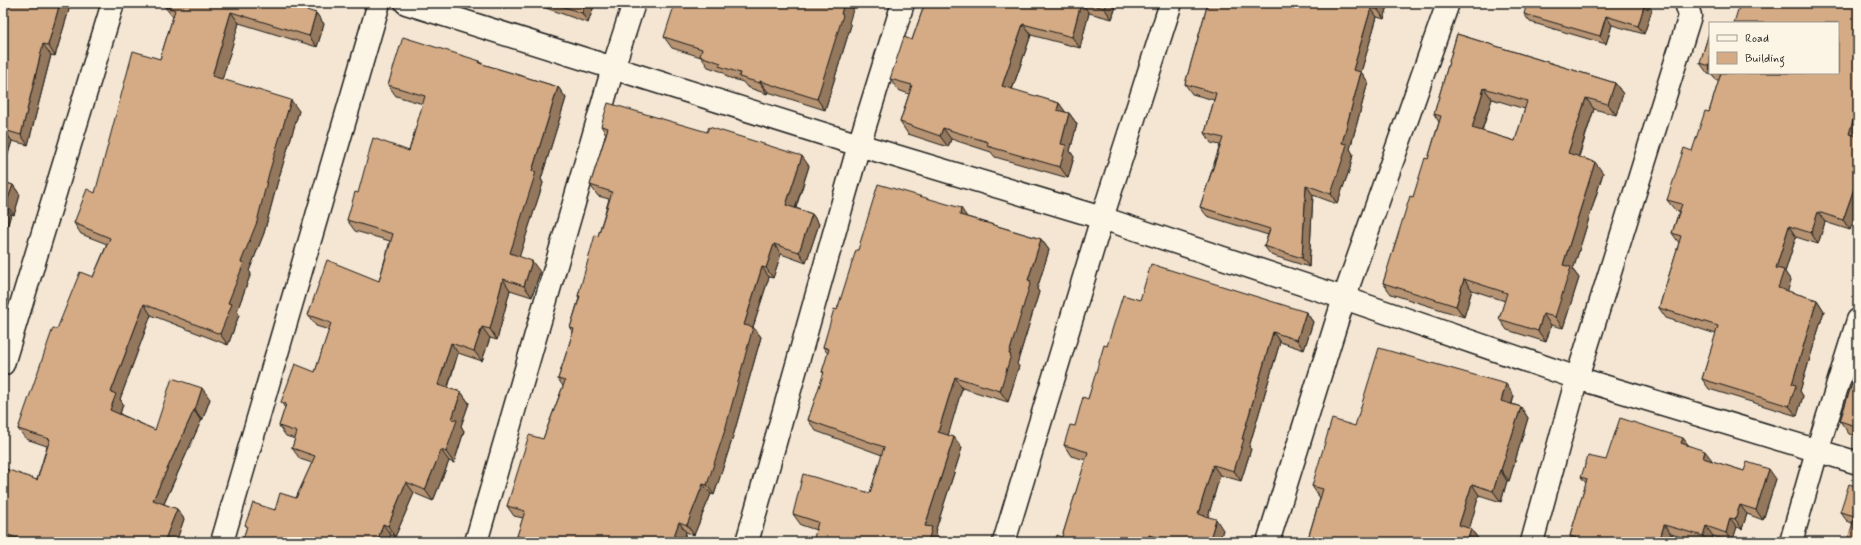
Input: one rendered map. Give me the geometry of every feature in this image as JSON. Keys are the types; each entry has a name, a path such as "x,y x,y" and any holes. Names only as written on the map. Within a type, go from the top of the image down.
{"street":[{"path":"3,364 113,3"},
{"path":"222,542 379,3"},
{"path":"406,3 859,145 1102,218 1344,298 1577,378 1858,463"},
{"path":"476,542 613,68 634,3"},
{"path":"747,542 859,145 903,3"},
{"path":"1004,542 1102,218 1171,3"},
{"path":"1268,542 1344,298 1448,3"},
{"path":"1532,542 1577,378 1690,16 1686,3"},
{"path":"1791,542 1816,451 1858,320"}],"building":[{"path":"3,3 60,3 48,45 43,44 21,135 4,130 3,134"},
{"path":"165,3 284,3 316,13 309,36 231,12 212,76 291,100 269,173 257,222 241,262 244,263 228,303 232,304 220,334 144,304 111,392 116,394 110,410 155,430 172,378 202,388 195,410 153,500 177,509 164,542 28,542 3,533 3,479 6,469 37,480 50,439 18,429 53,328 57,329 80,272 93,277 110,238 74,223 87,189 95,193 133,51 160,59 175,10 164,6"},
{"path":"553,3 585,3 582,13"},
{"path":"675,3 844,3 841,14 843,15 817,99 760,81 760,83 739,77 740,73 719,66 721,63 700,56 702,49 664,37"},
{"path":"925,3 1081,3 1072,37 1023,24 1002,86 1059,103 1057,110 1069,113 1061,144 1066,145 1060,167 987,146 988,142 943,128 940,136 900,122 912,85 890,79 904,37 912,40"},
{"path":"1086,3 1106,3 1104,8"},
{"path":"1208,3 1380,3 1378,10 1371,8 1353,70 1361,72 1342,143 1347,144 1331,194 1306,185 1302,258 1264,246 1270,229 1200,207 1223,138 1205,133 1216,93 1185,84"},
{"path":"1527,3 1645,3 1638,26 1606,16 1600,36 1524,14"},
{"path":"1740,3 1858,3 1858,103 1849,134 1858,136 1858,177 1843,220 1818,212 1811,233 1789,226 1776,268 1784,270 1778,288 1817,300 1792,384 1796,385 1789,406 1702,379 1718,326 1659,308 1681,236 1672,233 1682,204 1667,200 1684,148 1692,151 1705,111 1709,112 1721,74 1839,74 1839,22 1734,22"},
{"path":"1709,33 1709,66 1700,63"},
{"path":"1457,34 1615,83 1608,104 1586,98 1568,153 1595,162 1563,265 1571,267 1555,317 1543,314 1538,331 1499,319 1507,293 1464,279 1456,306 1383,283 1410,196 1413,197 1425,158 1428,159 1441,116 1434,114","holes":["1484,88 1527,101 1515,141 1472,128"]},
{"path":"403,37 480,61 479,63 558,87 532,171 536,172 510,253 532,261 524,286 503,279 490,329 482,327 474,351 451,343 438,385 461,392 452,419 457,420 446,452 441,450 425,490 406,482 388,526 383,524 377,542 242,542 247,526 245,525 253,503 275,510 280,493 296,498 315,456 292,448 297,432 279,426 286,404 281,402 295,364 315,372 331,323 308,315 327,260 379,281 393,234 347,220 355,192 358,193 373,138 409,151 425,96 388,85"},
{"path":"608,103 707,132 709,127 802,156 786,205 812,214 799,252 774,244 766,268 762,267 744,325 753,327 725,430 707,485 703,484 687,525 679,522 672,542 533,542 517,536 525,511 507,506 529,435 543,439 565,381 558,379 574,329 570,328 580,296 578,296 595,235 598,236 612,192 590,185 608,128 601,126"},
{"path":"3,182 13,185 6,204 3,206"},
{"path":"878,184 961,208 960,215 1041,239 1028,280 1031,281 1009,354 1011,355 1000,391 955,377 938,432 954,437 925,526 932,527 928,542 813,542 818,522 793,514 803,474 870,493 884,447 808,420 824,372 822,372 829,349 823,347 834,309 837,310 856,250 858,250"},
{"path":"1151,264 1306,312 1297,340 1273,332 1234,471 1213,465 1198,514 1216,519 1209,542 1173,542 1149,535 1147,542 1055,542 1057,535 1062,537 1088,452 1064,445 1070,425 1075,426 1083,397 1088,399 1104,345 1107,346 1123,295 1140,300"},
{"path":"1379,348 1506,384 1501,401 1521,407 1493,491 1472,484 1459,525 1471,529 1467,542 1307,542 1323,489 1312,486 1332,419 1355,426"},
{"path":"1858,365 1858,427 1840,421"},
{"path":"1620,418 1683,438 1681,443 1705,451 1703,458 1744,471 1747,462 1769,469 1756,510 1740,505 1735,519 1730,518 1726,533 1706,526 1703,536 1664,525 1659,542 1591,542 1570,536 1587,479 1581,477 1588,456 1606,460"},
{"path":"1849,484 1858,487 1858,542 1847,542 1855,516 1840,512"}]}
